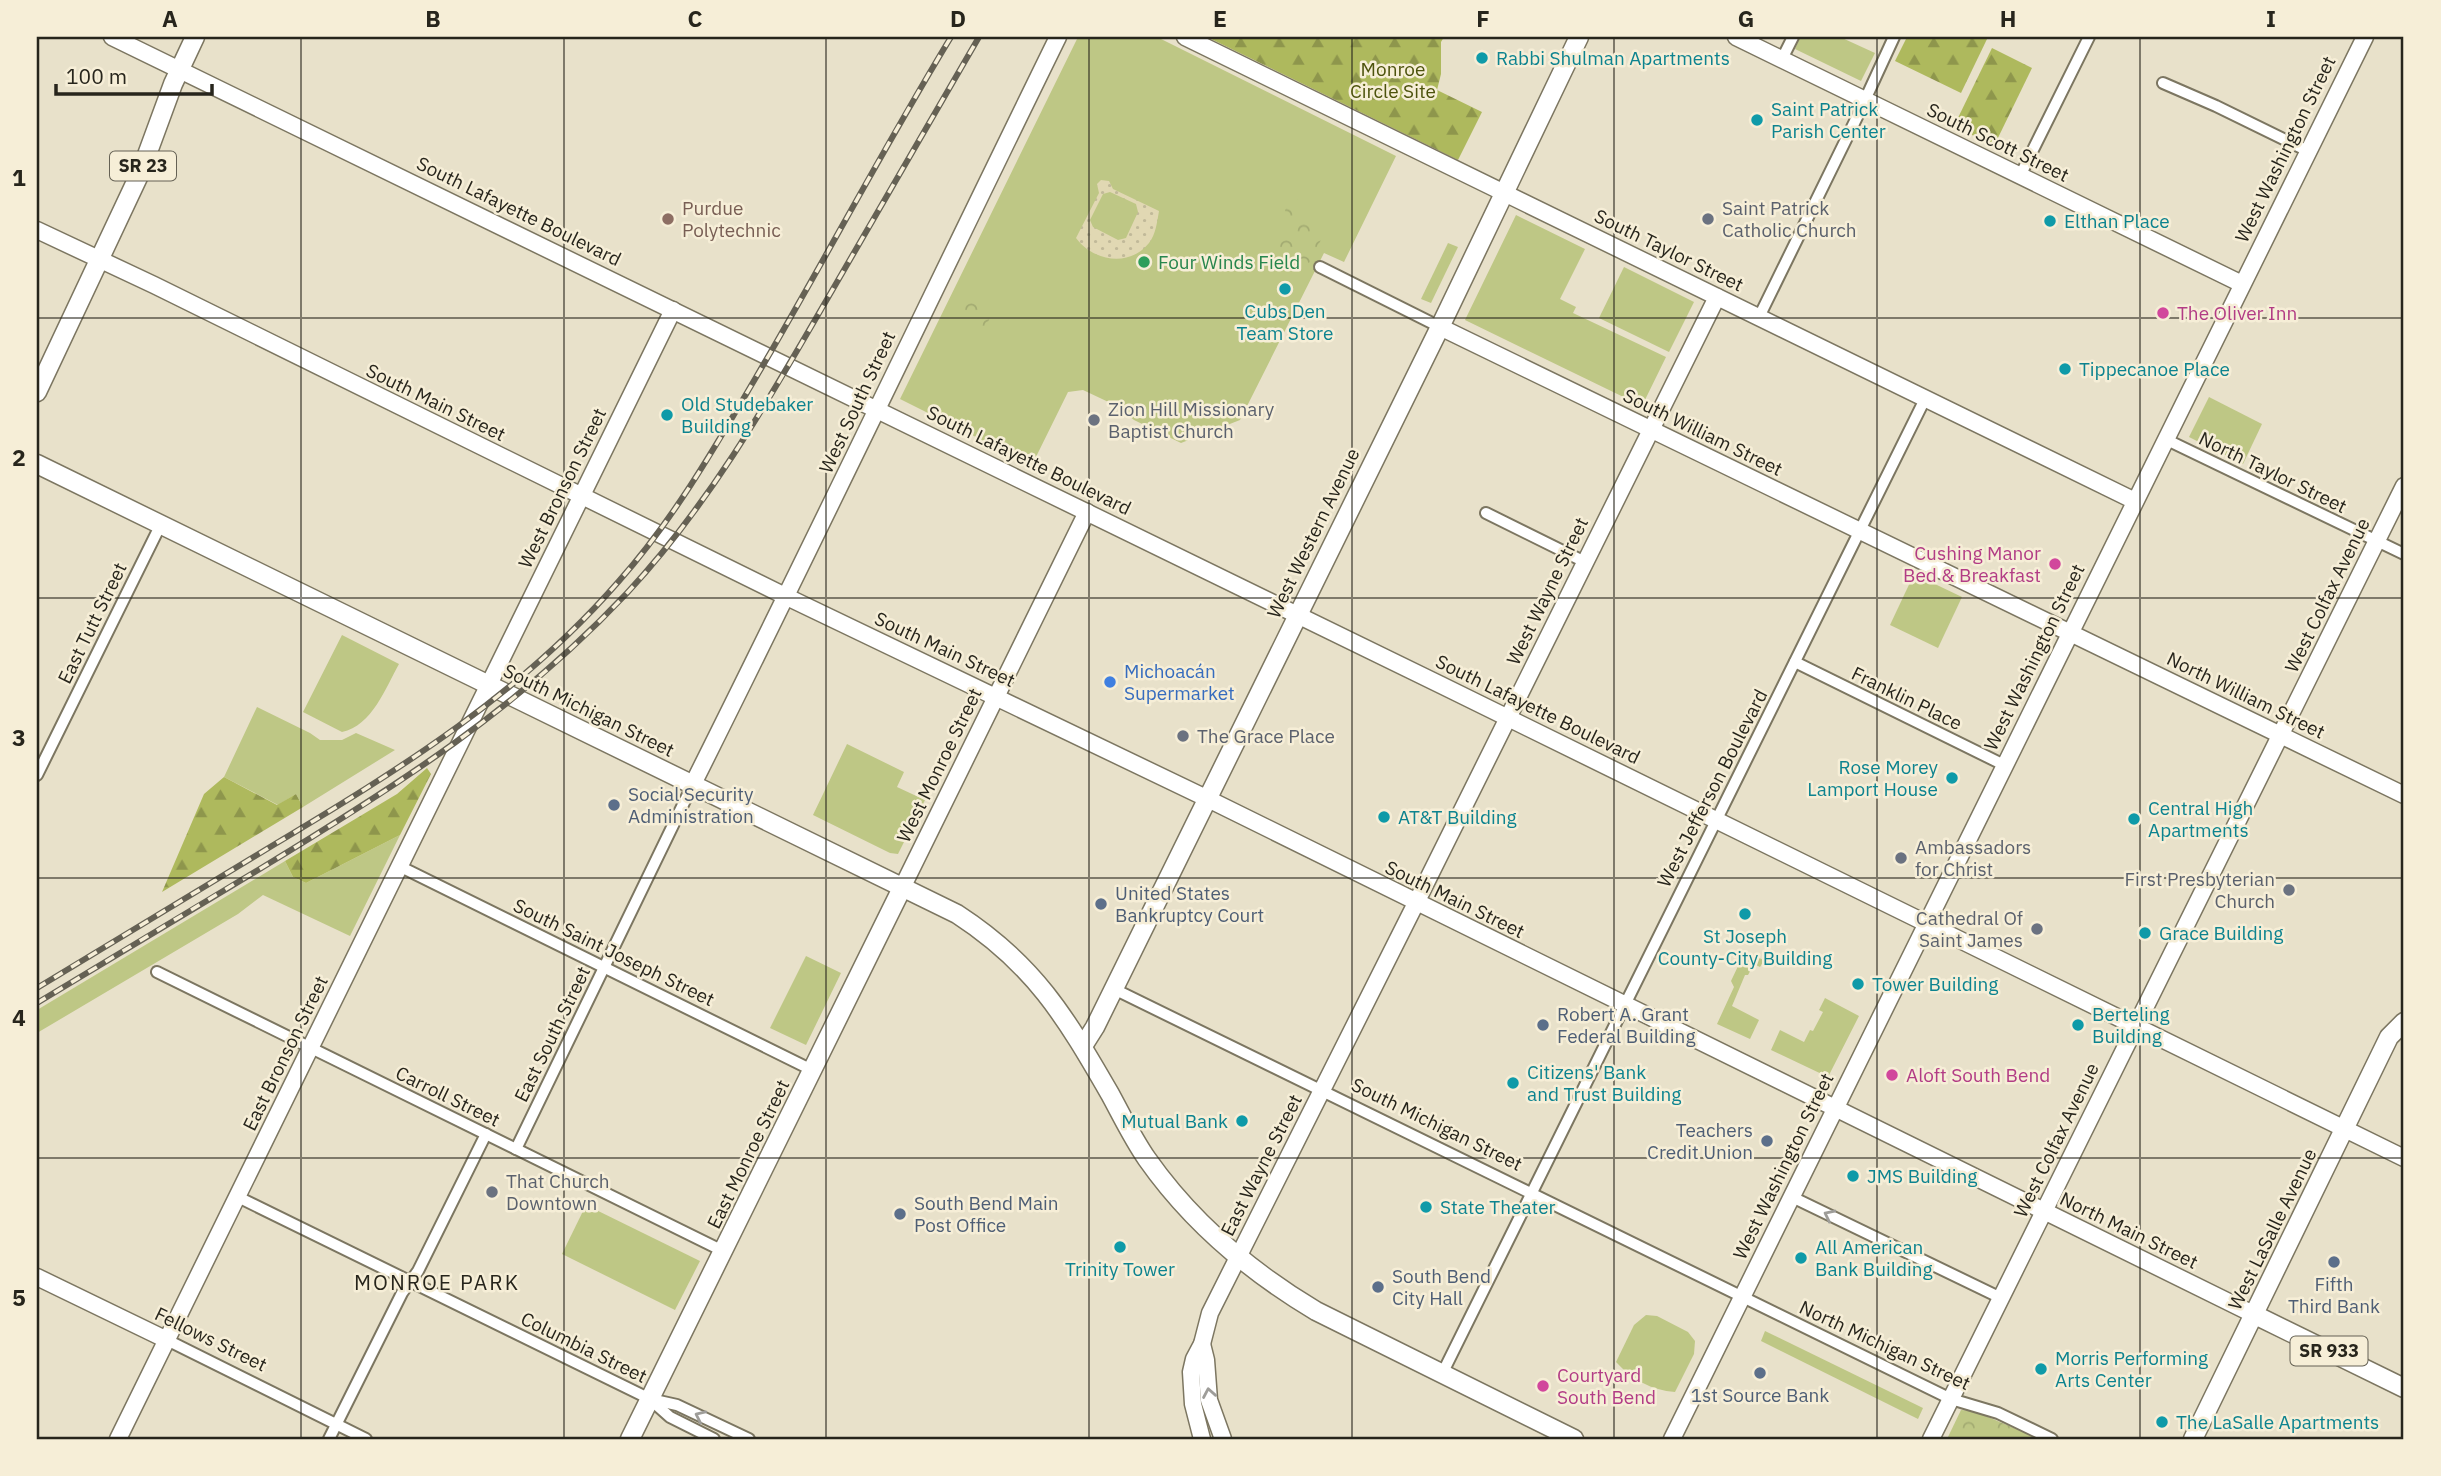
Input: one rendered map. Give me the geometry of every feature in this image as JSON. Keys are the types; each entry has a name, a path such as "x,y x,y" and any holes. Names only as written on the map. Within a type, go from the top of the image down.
{"main road":[{"name":"SR 23","path":"37,391 141,172 195,37"},
{"name":"West Western Avenue","path":"1083,1046 1114,989 1440,327 1579,37"},
{"name":"South Michigan Street","path":"37,464 957,914 1012,955 1031,974 1083,1046 1146,1158 1209,1234 1276,1286 1316,1311 1574,1439"},
{"name":"East Monroe Street","path":"630,1439 903,886"},
{"name":"West LaSalle Avenue","path":"2193,1439 2389,1037 2404,1022"},
{"name":"North Main Street","path":"2253,1314 2404,1388"}],"street":[{"name":"South Lafayette Boulevard","path":"112,37 2404,1158"},
{"name":"West South Street","path":"693,784 787,597 1058,37"},
{"name":"South Taylor Street","path":"1185,37 2134,501"},
{"name":"South Scott Street","path":"1736,37 2242,284"},
{"path":"1782,59 1793,37"},
{"path":"1759,317 1894,37"},
{"path":"2020,176 2089,37"},
{"name":"West Washington Street","path":"1672,1439 2365,37"},
{"path":"2163,83 2217,106 2308,151"},
{"name":"South Main Street","path":"37,230 787,597 1206,798 1835,1109"},
{"name":"South William Street","path":"1320,267 2069,633"},
{"name":"West Wayne Street","path":"1322,1091 1717,297"},
{"name":"West Bronson Street","path":"488,684 673,310"},
{"name":"West Jefferson Boulevard","path":"1442,1374 1925,398"},
{"name":"North Taylor Street","path":"2165,439 2404,554"},
{"name":"West Colfax Avenue","path":"1931,1439 2404,486"},
{"name":"West Monroe Street","path":"903,886 1087,512"},
{"path":"1486,513 1585,562"},
{"name":"East Tutt Street","path":"37,775 160,524"},
{"name":"North William Street","path":"2069,633 2404,795"},
{"name":"Franklin Place","path":"1795,662 2004,765"},
{"name":"East Bronson Street","path":"118,1439 488,684"},
{"name":"East South Street","path":"516,1149 693,784"},
{"name":"South Saint Joseph Street","path":"399,866 812,1070"},
{"name":"Carroll Street","path":"157,972 723,1251"},
{"name":"South Michigan Street","path":"1114,989 1742,1297"},
{"name":"East Wayne Street","path":"1202,1439 1193,1404 1191,1372 1194,1359 1202,1344 1210,1313 1322,1091"},
{"name":"North Main Street","path":"1835,1109 2253,1314"},
{"path":"330,1439 409,1282 418,1271 485,1134"},
{"name":"Columbia Street","path":"238,1197 650,1399 677,1405 749,1439"},
{"path":"1792,1197 2001,1298"},
{"name":"Fellows Street","path":"37,1277 366,1439"},
{"name":"North Michigan Street","path":"1742,1297 1951,1399 1998,1413 2052,1439"},
{"path":"1202,1344 1209,1400 1223,1439"},
{"name":"Columbia Street","path":"650,1399 670,1417 713,1439"}],"green space":[{"path":"1078,37 1157,37 1396,156 1344,262 1324,253 1240,420 1181,443 1134,420 1119,407 1083,390 1068,392 1032,465 900,399"},
{"name":"Monroe Circle Site","path":"1207,37 1444,37 1441,42 1441,74 1437,90 1482,112 1458,160"},
{"path":"1800,37 1840,37 1875,53 1861,81 1795,49"},
{"path":"1907,37 1988,37 1961,93 1895,61"},
{"path":"1992,48 2032,68 1994,146 1954,126"},
{"path":"1293,196 1323,236 1305,271 1269,254 1287,219 1285,210"},
{"path":"1516,215 1585,249 1560,299 1576,307 1573,313 1666,357 1642,406 1465,320"},
{"path":"1448,243 1458,247 1431,303 1421,299"},
{"path":"1624,267 1694,302 1669,352 1599,318"},
{"path":"969,294 979,299 983,312 990,318 984,329 960,318 959,314"},
{"path":"2209,397 2262,424 2243,464 2189,437"},
{"path":"1914,574 1962,597 1938,648 1890,625"},
{"path":"342,635 399,664 370,714 353,728 342,732 303,712"},
{"path":"257,707 320,740 342,740 356,733 395,750 303,807 296,794 278,805 224,777"},
{"path":"847,744 904,772 897,787 925,800 898,854 890,853 813,815"},
{"path":"427,768 431,774 400,835 306,883 293,877 285,861 397,794"},
{"path":"224,777 277,805 296,794 303,807 162,892 204,794"},
{"path":"400,835 350,936 263,895 238,914 37,1033 37,1010 285,861 293,877 306,883"},
{"path":"806,956 841,973 806,1045 770,1028"},
{"path":"1754,956 1764,960 1760,967 1754,964 1748,975 1745,975 1732,1006 1759,1020 1750,1039 1717,1024 1734,987 1731,981 1740,962"},
{"path":"1825,998 1859,1016 1828,1077 1771,1050 1780,1030 1804,1042 1823,1012 1819,1010"},
{"path":"586,1205 700,1261 675,1310 562,1254"},
{"path":"1646,1315 1657,1316 1688,1332 1695,1341 1694,1354 1675,1392 1643,1383 1616,1362 1634,1325"},
{"path":"1765,1331 1923,1408 1918,1419 1761,1341"},
{"path":"1961,1410 1974,1411 2040,1439 1947,1439"}],"sand":[{"path":"1101,180 1109,181 1113,189 1159,211 1153,236 1141,251 1122,258 1101,256 1083,246 1076,238 1099,193 1097,184","holes":["1110,192 1136,204 1138,212 1126,238 1118,240 1093,227 1090,220 1103,194"]}],"railway":[{"path":"37,988 322,816 414,757 501,694 581,622 639,558 708,458 951,37"},
{"path":"37,1003 409,775 500,709 586,635 627,593 684,525 735,453 979,37"}],"place":[{"name":"Rabbi Shulman Apartments","path":"1482,58"},
{"name":"Saint Patrick Parish Center","path":"1757,120"},
{"name":"Purdue Polytechnic","path":"668,219"},
{"name":"Saint Patrick Catholic Church","path":"1708,219"},
{"name":"Elthan Place","path":"2050,221"},
{"name":"Four Winds Field","path":"1144,262"},
{"name":"Cubs Den Team Store","path":"1285,289"},
{"name":"The Oliver Inn","path":"2163,313"},
{"name":"Tippecanoe Place","path":"2065,369"},
{"name":"Old Studebaker Building","path":"667,415"},
{"name":"Zion Hill Missionary Baptist Church","path":"1094,420"},
{"name":"Cushing Manor Bed & Breakfast","path":"2055,564"},
{"name":"Michoacán Supermarket","path":"1110,682"},
{"name":"The Grace Place","path":"1183,736"},
{"name":"Rose Morey Lamport House","path":"1952,778"},
{"name":"Social Security Administration","path":"614,805"},
{"name":"AT&T Building","path":"1384,817"},
{"name":"Central High Apartments","path":"2134,819"},
{"name":"Ambassadors for Christ","path":"1901,858"},
{"name":"First Presbyterian Church","path":"2289,890"},
{"name":"United States Bankruptcy Court","path":"1101,904"},
{"name":"St Joseph County-City Building","path":"1745,914"},
{"name":"Cathedral Of Saint James","path":"2037,929"},
{"name":"Grace Building","path":"2145,933"},
{"name":"Tower Building","path":"1858,984"},
{"name":"Robert A. Grant Federal Building","path":"1543,1025"},
{"name":"Berteling Building","path":"2078,1025"},
{"name":"Aloft South Bend","path":"1892,1075"},
{"name":"Citizens' Bank and Trust Building","path":"1513,1083"},
{"name":"Mutual Bank","path":"1242,1121"},
{"name":"Teachers Credit Union","path":"1767,1141"},
{"name":"JMS Building","path":"1853,1176"},
{"name":"That Church Downtown","path":"492,1192"},
{"name":"State Theater","path":"1426,1207"},
{"name":"South Bend Main Post Office","path":"900,1214"},
{"name":"Trinity Tower","path":"1120,1247"},
{"name":"All American Bank Building","path":"1801,1258"},
{"name":"Fifth Third Bank","path":"2334,1262"},
{"name":"South Bend City Hall","path":"1378,1287"},
{"name":"Morris Performing Arts Center","path":"2041,1369"},
{"name":"1st Source Bank","path":"1760,1373"},
{"name":"Courtyard South Bend","path":"1543,1386"},
{"name":"The LaSalle Apartments","path":"2162,1422"}],"district":[{"name":"MONROE PARK","path":"437,1283"}]}
